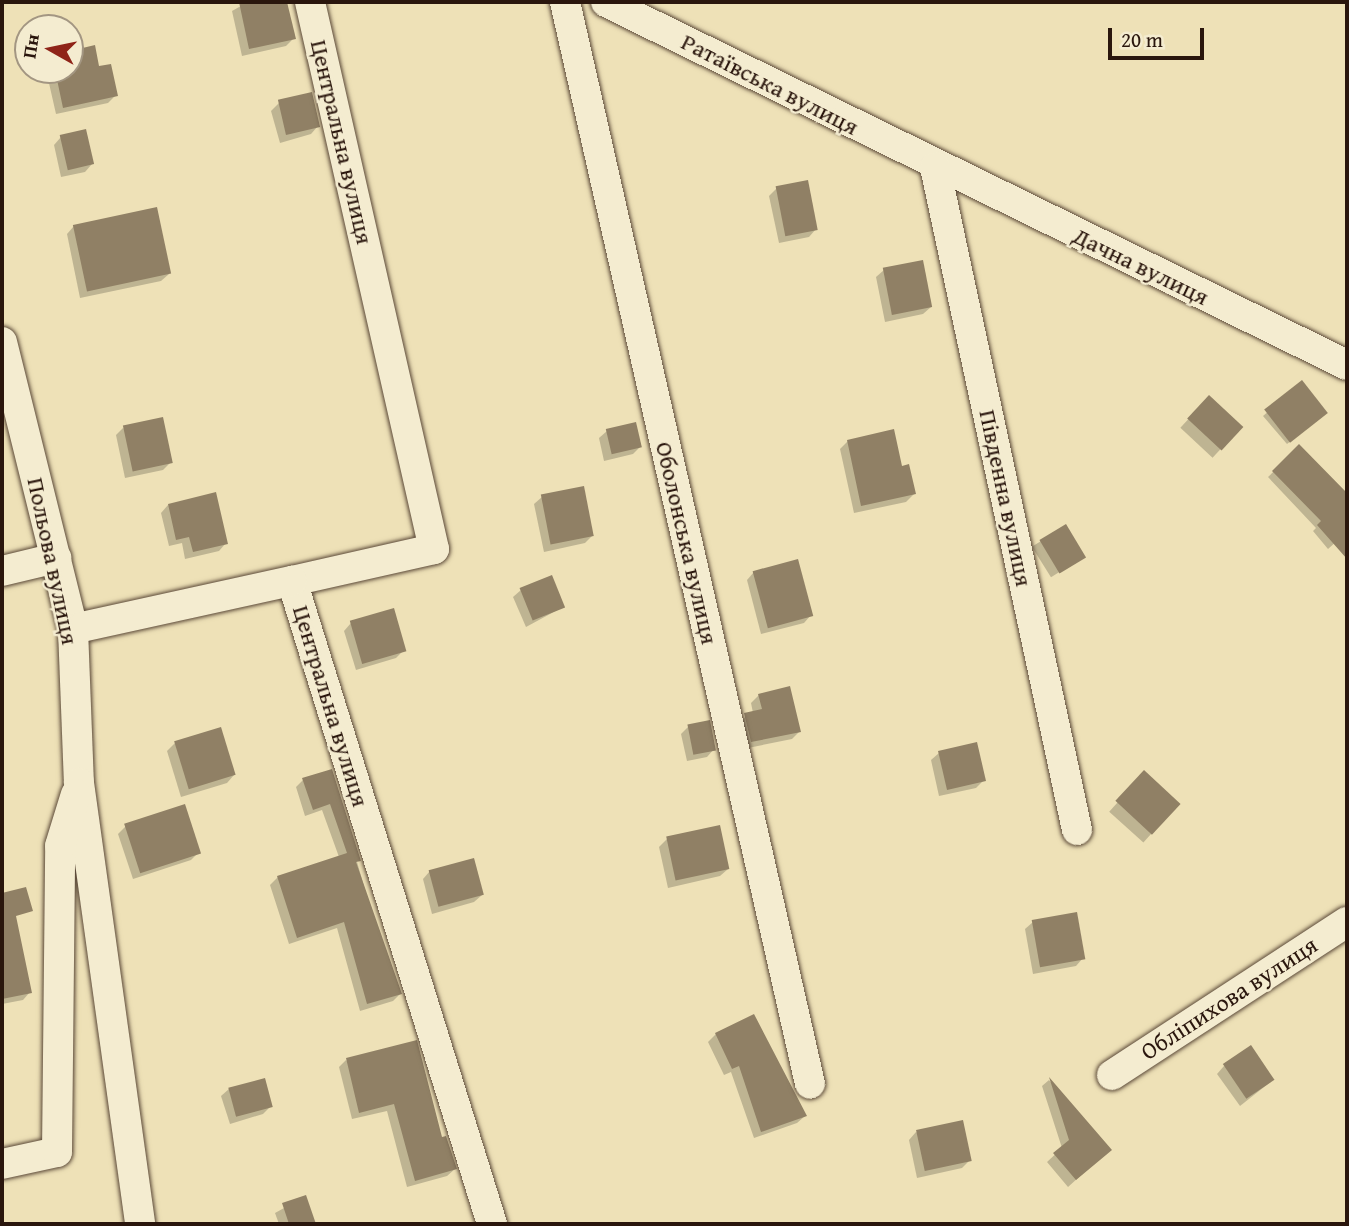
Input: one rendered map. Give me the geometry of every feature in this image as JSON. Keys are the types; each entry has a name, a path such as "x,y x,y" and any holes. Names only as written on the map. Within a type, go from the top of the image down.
{"street":[{"name":"Центральна вулиця","path":"310,2 434,549 292,581 492,1224"},
{"name":"Оболонська вулиця","path":"565,2 810,1084"},
{"name":"Ратаївська вулиця","path":"606,2 935,167"},
{"name":"Дачна вулиця","path":"935,167 1347,365"},
{"name":"Південна вулиця","path":"935,167 1077,830"},
{"name":"Польова вулиця","path":"2,342 73,629 79,783 140,1224"},
{"path":"2,570 56,558"},
{"path":"73,629 292,581"},
{"name":"Польова вулиця","path":"2,1164 57,1152 60,846 79,783"},
{"name":"Обліпихова вулиця","path":"1112,1075 1347,922"}],"building":[{"path":"239,2 287,2 296,39 249,49"},
{"path":"95,45 99,66 111,64 118,96 63,108 58,84 84,84 84,48"},
{"path":"312,92 320,127 286,135 278,100"},
{"path":"86,129 94,164 68,170 60,135"},
{"path":"808,180 818,230 785,236 776,186"},
{"path":"157,207 171,274 87,291 73,225"},
{"path":"923,260 932,307 892,315 883,268"},
{"path":"1302,380 1328,413 1290,443 1264,410"},
{"path":"1209,395 1243,427 1222,450 1187,418"},
{"path":"163,417 173,463 133,471 123,426"},
{"path":"636,422 642,447 612,454 606,429"},
{"path":"894,429 902,466 909,464 916,494 861,506 847,440"},
{"path":"1299,444 1347,493 1347,559 1317,525 1321,521 1272,471"},
{"path":"584,486 594,536 551,544 541,494"},
{"path":"216,492 228,544 193,552 189,537 176,540 168,504"},
{"path":"1066,524 1086,557 1060,573 1039,540"},
{"path":"798,559 813,616 768,628 753,571"},
{"path":"552,575 565,607 533,621 520,588"},
{"path":"394,608 406,651 362,664 350,621"},
{"path":"790,686 801,732 751,742 744,713 762,709 758,694"},
{"path":"710,720 716,750 693,755 687,724"},
{"path":"221,727 236,775 189,789 174,741"},
{"path":"977,742 986,781 947,790 938,751"},
{"path":"332,769 361,861 356,862 402,994 367,1004 344,922 297,938 277,876 347,853 330,804 313,810 302,778"},
{"path":"1144,770 1181,804 1152,835 1115,801"},
{"path":"185,804 201,853 140,873 124,824"},
{"path":"720,825 729,869 676,880 666,836"},
{"path":"474,858 484,895 438,907 429,870"},
{"path":"26,887 33,911 16,916 32,993 2,999 2,893"},
{"path":"1077,912 1085,959 1040,967 1032,920"},
{"path":"754,1014 807,1116 761,1132 739,1066 732,1069 715,1033"},
{"path":"417,1040 442,1137 446,1136 457,1169 415,1181 394,1104 359,1113 346,1058"},
{"path":"1251,1045 1274,1080 1246,1099 1223,1064"},
{"path":"1049,1077 1112,1150 1076,1180 1053,1153 1069,1140"},
{"path":"265,1078 273,1107 236,1117 228,1088"},
{"path":"963,1120 972,1161 925,1171 916,1130"},
{"path":"306,1195 316,1224 289,1224 282,1203"}]}
